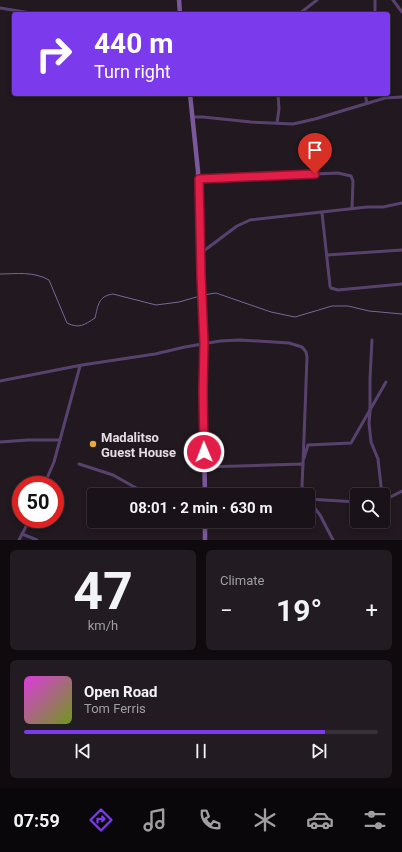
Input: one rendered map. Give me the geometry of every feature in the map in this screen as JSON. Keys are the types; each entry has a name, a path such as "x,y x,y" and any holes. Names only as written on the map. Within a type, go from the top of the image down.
{"main road":[{"path":"178,0 180,12"},
{"path":"190,96 199,179 204,343 203,391 205,488"},
{"path":"205,528 205,540"}],"street":[{"path":"302,12 317,0"},
{"path":"375,0 375,12"},
{"path":"393,0 402,12"},
{"path":"0,8 25,12"},
{"path":"277,123 279,109 278,96"},
{"path":"366,96 367,103"},
{"path":"192,117 293,124 316,119 385,98 402,97"},
{"path":"199,179 338,173 346,174 353,178 352,208"},
{"path":"201,253 243,223 271,217 322,213 367,206 383,207 402,203"},
{"path":"322,213 330,286 334,290 402,284"},
{"path":"327,255 402,250"},
{"path":"0,381 155,354 204,343 240,340 282,343 302,347 306,352 303,488"},
{"path":"372,340 369,423 371,442 378,459 381,488"},
{"path":"48,476 54,462 80,366"},
{"path":"303,464 308,445 352,443 386,382"},
{"path":"0,442 60,440"},
{"path":"79,464 113,475 136,488"},
{"path":"204,467 303,464"},
{"path":"390,497 402,491"},
{"path":"315,499 350,502"},
{"path":"315,508 333,540"},
{"path":"19,540 25,528"},
{"path":"22,534 37,540"}],"waterway":[{"path":"0,274 31,274 49,280 67,323 75,326 84,324 95,318 100,302 108,295 113,294 156,305 179,302 200,296"},
{"path":"203,295 216,293 271,312 295,317 332,306 348,306 369,311 402,314"}],"place":[{"name":"Madalitso Guest House","path":"93,444"}],"route":[{"path":"204,452 204,343 199,179 315,174"}]}
